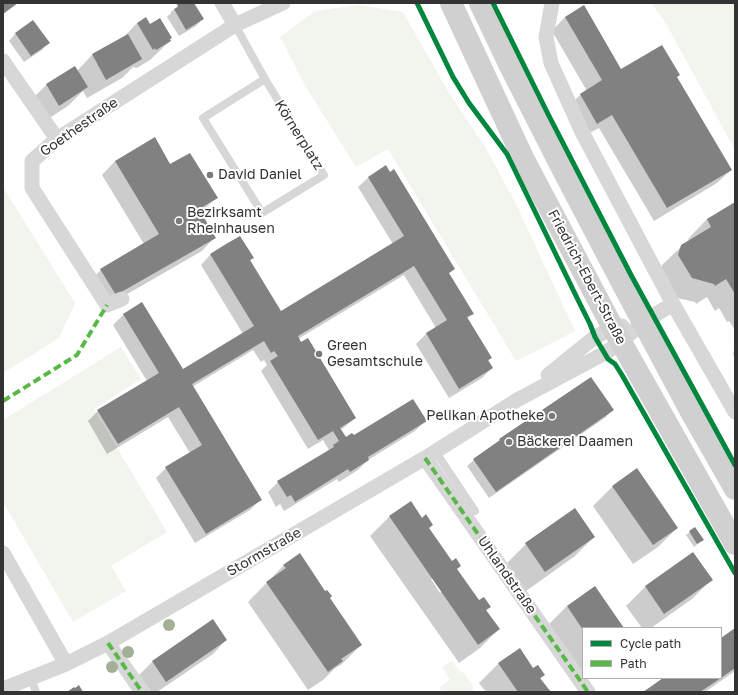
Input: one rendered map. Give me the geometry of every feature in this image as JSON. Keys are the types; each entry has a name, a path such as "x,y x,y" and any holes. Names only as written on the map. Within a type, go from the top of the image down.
{"main road":[{"name":"Friedrich-Ebert-Straße","path":"451,3 524,160 617,335 735,544"},
{"name":"Friedrich-Ebert-Straße","path":"480,3 564,174 691,412 735,489"}],"street":[{"path":"222,3 235,25"},
{"name":"Goethestraße","path":"122,299 107,305 32,188 32,161 57,139 235,25 284,3"},
{"path":"551,8 546,37 551,63 581,130 674,304 735,412"},
{"path":"3,61 57,139"},
{"name":"Stormstraße","path":"3,689 33,686 66,664 108,643 430,455 517,400 596,337 617,335 674,304"},
{"name":"Uhlandstraße","path":"430,455 588,692"},
{"path":"3,553 66,664"},
{"path":"108,643 142,692"}],"lane":[{"name":"Körnerplatz","path":"235,25 265,79 324,175 262,213 203,118 265,79"},
{"path":"430,455 475,511"}],"shaded area":[{"path":"651,3 735,3 735,150 664,20"},
{"path":"359,5 403,12 449,93 484,145 515,202 575,331 516,361 388,149 356,167 306,87 280,37 315,11"},
{"path":"3,187 75,303 59,338 3,373"},
{"path":"121,347 141,379 94,409 167,532 111,566 126,591 73,622 3,502 3,420"},
{"path":"452,661 461,673 463,672 473,686 472,687 475,692 443,692 439,688 450,680 442,667"}],"building":[{"path":"3,3 18,3 3,14"},
{"path":"194,3 204,19 186,30 174,9 178,7 177,4"},
{"path":"584,5 621,69 662,45 680,75 677,77 732,170 667,208 612,115 597,124 580,94 602,80 565,17"},
{"path":"146,17 150,24 160,18 172,38 170,39 171,41 156,50 155,48 153,50 137,23"},
{"path":"33,20 50,43 31,56 15,33"},
{"path":"128,34 142,59 106,80 92,54"},
{"path":"75,66 88,87 59,106 46,84"},
{"name":"Bezirksamt Rheinhausen","path":"155,137 170,164 190,153 218,198 199,209 216,238 116,295 100,269 159,234 115,161"},
{"path":"386,165 390,172 394,169 455,269 449,273 474,314 467,317 492,358 488,360 493,368 459,389 426,333 447,320 414,266 298,336 301,342 308,338 356,418 340,428 346,437 352,433 354,435 413,399 427,421 368,457 369,460 350,472 348,469 295,502 291,495 287,497 277,481 334,447 333,445 339,441 333,431 318,440 270,361 278,356 274,351 271,353 264,341 192,384 262,500 206,534 165,467 202,445 179,407 118,444 97,410 159,373 123,314 142,302 183,369 254,326 210,254 226,244 240,236 254,258 250,260 281,311 404,236 368,177"},
{"path":"735,202 735,294 726,279 715,286 714,284 692,278 678,255 681,245 711,227 707,219"},
{"path":"591,377 614,410 496,492 473,459 500,440 499,439"},
{"path":"637,468 678,528 653,545 612,486"},
{"path":"411,501 422,518 426,514 433,525 429,528 452,561 456,558 461,566 457,569 479,600 484,597 491,607 486,610 500,629 478,645 389,516"},
{"path":"575,508 595,537 545,572 525,543"},
{"path":"695,527 704,540 697,544 689,531"},
{"path":"693,552 713,580 664,614 645,586"},
{"path":"300,553 325,591 327,590 332,596 330,598 362,645 341,659 343,661 328,672 266,582 286,568 283,565"},
{"path":"595,586 623,627 582,627 582,628 567,606"},
{"path":"213,619 227,640 166,682 152,661"},
{"path":"735,628 735,668 722,677 722,637"},
{"path":"520,648 533,668 538,665 545,675 540,678 551,692 518,692 498,663"},
{"path":"662,679 720,679 700,692 643,692"},
{"path":"79,685 83,692 67,692 74,687 75,688"}],"marked path":[{"path":"3,401 77,355 107,305"},
{"path":"425,458 588,692"},
{"path":"108,643 142,692"}],"cycle path":[{"path":"417,3 453,77 469,103 507,154 595,337 608,359 615,364 622,375 735,573"},
{"path":"493,3 631,275 735,465"}],"place":[{"name":"David Daniel","path":"210,175"},
{"name":"Bezirksamt Rheinhausen","path":"179,221"},
{"name":"Green Gesamtschule","path":"319,354"},
{"name":"Pelikan Apotheke","path":"552,416"},
{"name":"Bäckerei Daamen","path":"509,442"}]}
